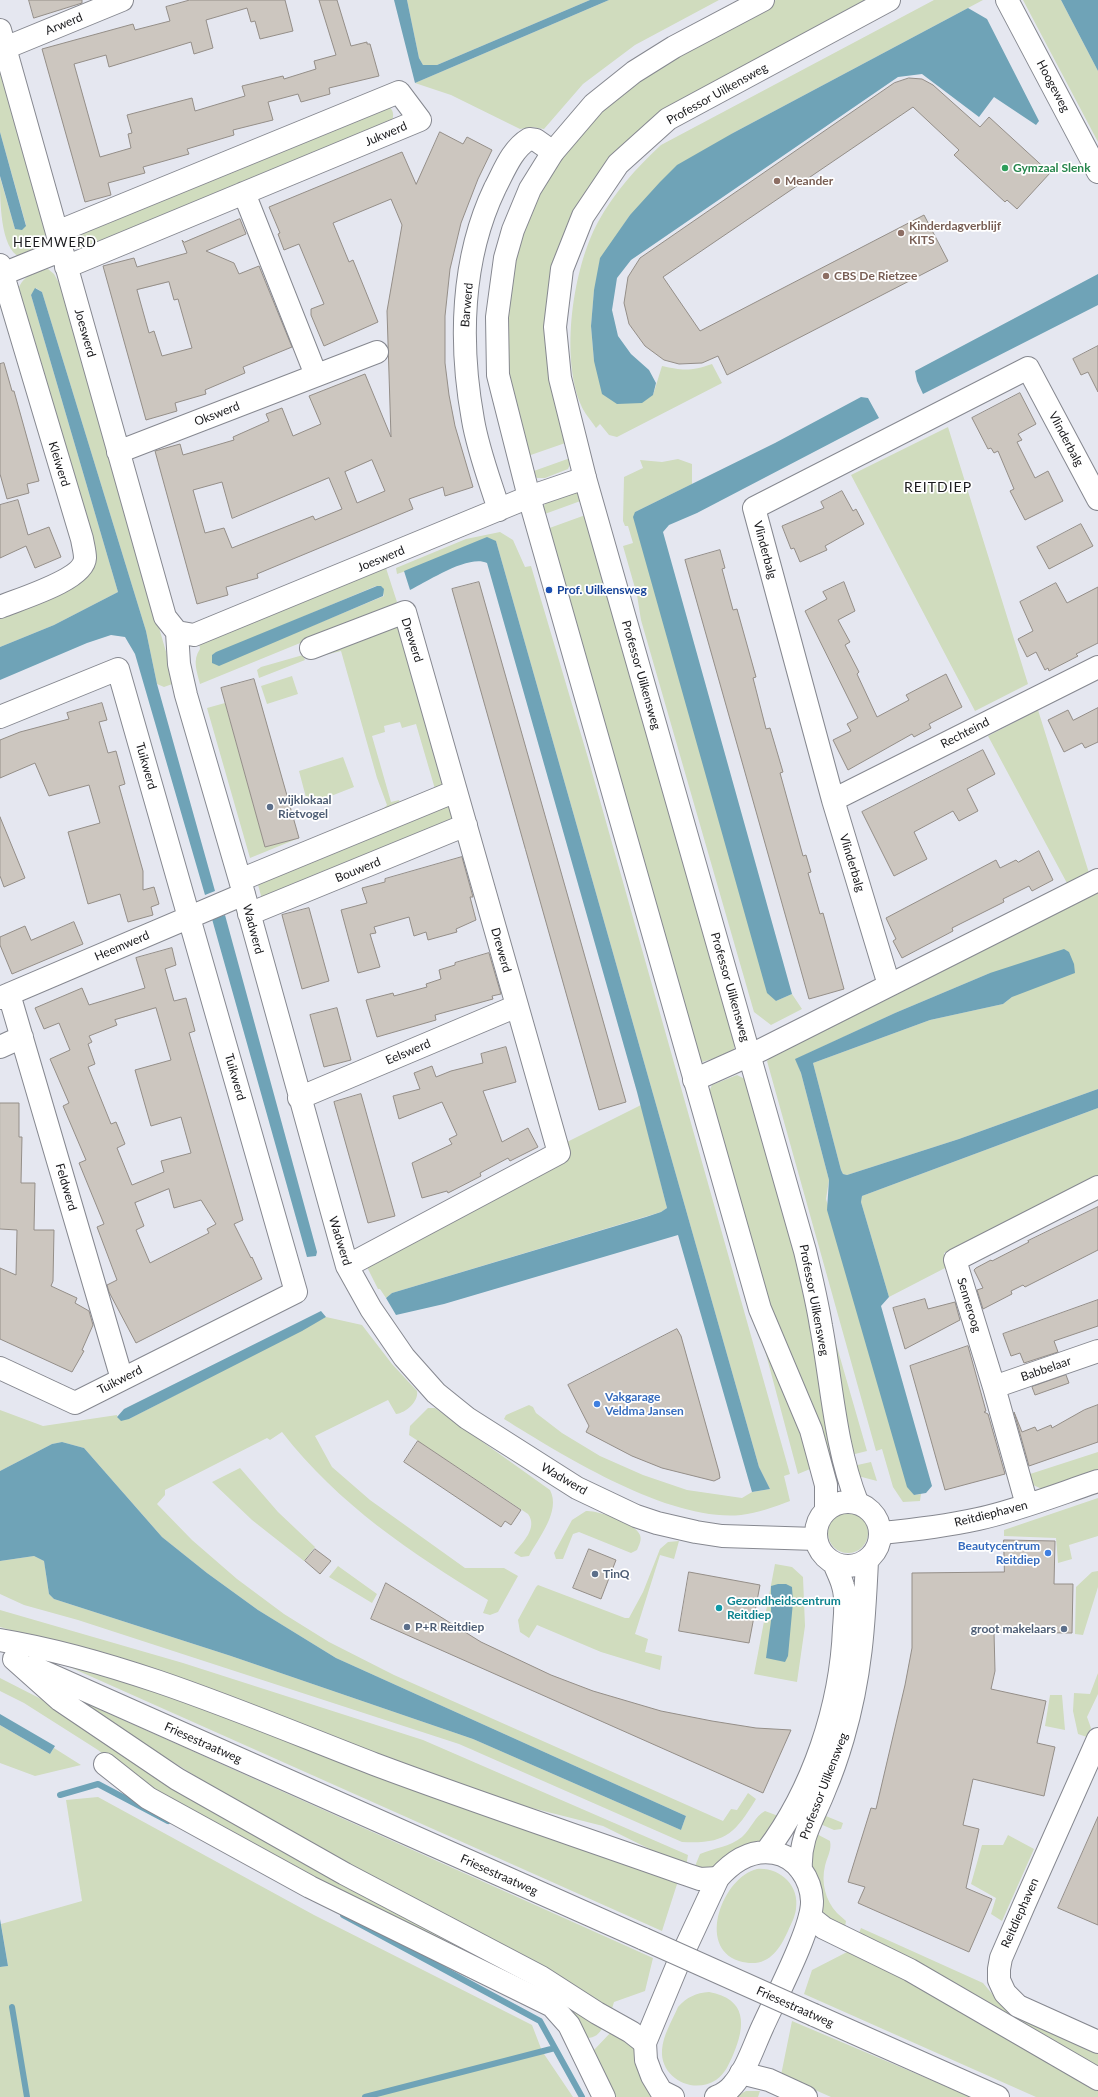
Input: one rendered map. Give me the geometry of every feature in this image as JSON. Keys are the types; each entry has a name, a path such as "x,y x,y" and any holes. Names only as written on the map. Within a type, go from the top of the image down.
{"street":[{"name":"Arwerd","path":"3,39 122,0"},
{"path":"763,0 674,47 634,72 594,104 553,152 530,189 513,230 499,287 496,317 498,375 529,496 760,1309 812,1430 826,1485 826,1510"},
{"name":"Professor Uilkensweg","path":"857,1502 849,1480 832,1404 821,1326 806,1251 585,478 560,378 555,327 562,269 583,216 618,164 668,119 889,0"},
{"name":"Hoogeweg","path":"1007,0 1098,172"},
{"name":"Joeswerd","path":"3,39 165,617 177,632 194,635 499,510 529,496 585,478"},
{"name":"Jukwerd","path":"398,92 420,120 244,193 61,250 398,92"},
{"name":"Barwerd","path":"499,510 473,422 468,389 466,306 473,253 479,227 489,202 519,145 529,139 536,140 553,152"},
{"path":"244,193 316,375"},
{"name":"Kleiwerd","path":"0,607 66,580 79,570 85,558 82,539 1,272 61,250"},
{"name":"Okswerd","path":"118,452 377,352"},
{"name":"Vlinderbalg","path":"889,985 833,800 754,508 1028,368 1098,499"},
{"name":"Drewerd","path":"311,648 405,612 559,1153 347,1266"},
{"name":"Wadwerd","path":"177,632 179,664 347,1266 372,1309 404,1357 436,1392 467,1418 576,1488 636,1516 657,1523 707,1534 816,1539"},
{"name":"Rechteind","path":"833,800 1098,667"},
{"name":"Tuikwerd","path":"0,717 118,669 296,1292 76,1402 0,1368"},
{"path":"244,896 456,791"},
{"name":"Bouwerd","path":"244,896 466,825"},
{"path":"694,1080 750,1055 1098,880"},
{"name":"Heemwerd","path":"4,996 190,917 244,896"},
{"name":"Feldwerd","path":"4,996 22,1037 122,1379"},
{"name":"Eelswerd","path":"299,1098 517,1006"},
{"path":"0,1046 22,1037"},
{"name":"Senneroog","path":"1026,1505 994,1387 955,1260 1098,1187"},
{"name":"Babbelaar","path":"994,1387 1098,1351"},
{"name":"Reitdiephaven","path":"881,1533 979,1519 1098,1481"},
{"path":"846,1501 857,1502 874,1514 878,1519 881,1533 880,1543 875,1553 867,1561 851,1566 834,1563 826,1558 819,1549 816,1539 818,1523 826,1510 836,1504 846,1501"},
{"name":"Professor Uilkensweg","path":"801,1870 800,1853 802,1842 825,1790 843,1739 855,1695 864,1622 867,1561"},
{"name":"Professor Uilkensweg","path":"766,1852 781,1833 809,1776 830,1721 839,1684 843,1661 845,1601 843,1586 834,1563"},
{"path":"0,1640 38,1646 140,1676 387,1768 680,1873 700,1879 718,1878"},
{"path":"7,1656 60,1700 177,1779 345,1874 541,1977 597,2013 631,2032 645,2044"},
{"name":"Friesestraatweg","path":"7,1656 998,2097"},
{"name":"Reitdiephaven","path":"1098,1739 1024,1905 1001,1958 998,1969 999,1980 1004,1993 1018,2006 1098,2042"},
{"path":"105,1764 148,1798 290,1876 552,2006 569,2025 604,2097"},
{"path":"673,2097 661,2090 652,2076 646,2060 645,2044 677,1966 718,1878 737,1861 748,1855 766,1852 781,1854 792,1860 801,1870 811,1890 812,1903 810,1917 780,1989 741,2073 733,2086 716,2097"},
{"path":"810,1917 824,1928 910,1970 1098,2080"},
{"path":"741,2073 769,2080 806,2097"}],"green space":[{"path":"407,0 590,0 437,65 423,65 419,58"},
{"path":"609,0 719,0 635,45 583,84 544,129 532,127 520,129 451,95 415,83"},
{"path":"776,0 874,0 649,126 560,254 571,441 525,457 503,353 509,269 535,191 592,115 661,61"},
{"path":"934,0 983,0 733,133 630,215 619,232 594,290 591,326 594,361 653,395 662,366 687,370 712,364 722,383 617,437 609,435 600,424 596,428 582,408 575,385 571,362 572,312 576,287 589,241 604,211 618,191 634,172 661,145"},
{"path":"1023,0 1061,0 1098,71 1098,142"},
{"path":"0,68 45,228 44,240 40,247 20,257 13,252 8,244 2,222 0,177 15,229 26,225 0,132"},
{"path":"387,105 393,112 392,122 82,250 77,233"},
{"path":"48,269 54,274 60,285 175,683 164,687 157,684 146,631 42,292 36,288 31,295 118,592 54,625 0,647 0,616 85,577 19,287 31,274"},
{"path":"948,427 1028,684 975,711 851,475"},
{"path":"573,457 568,469 545,478 537,478 531,472"},
{"path":"678,459 692,464 692,484 635,512 776,1001 792,994 802,1009 771,1025 754,1012 641,620 637,595 623,546 633,543 628,526 625,526 623,521 624,477 643,468 640,460 662,462"},
{"path":"571,489 580,492 586,499 542,515 545,504 548,500"},
{"path":"591,513 738,1039 732,1053 702,1062 692,1048 544,530"},
{"path":"500,532 513,540 525,567 531,566 588,758 790,1474 784,1476 790,1501 772,1508 741,1515 713,1514 682,1508 618,1484 556,1451 504,1419 506,1415 529,1405 533,1407 536,1413 562,1433 600,1456 643,1475 687,1490 742,1498 752,1492 770,1489 759,1467 496,541 397,574 396,568 466,539"},
{"path":"385,565 397,602 393,605 200,684 196,662 196,657 200,649 199,642","holes":["376,586 381,586 384,596 302,630 212,655"]},
{"path":"394,626 399,628 445,785 423,800 421,793 435,789 416,724 402,728 400,722 384,726 385,732 372,736 391,802 399,800 401,808 381,811 387,805 377,778 341,651 309,659 386,627"},
{"path":"303,655 305,660 259,678 257,670 261,667"},
{"path":"292,676 298,694 267,704 261,686"},
{"path":"225,703 265,847 299,838 250,858 207,708"},
{"path":"1038,710 1089,873 1068,885 988,736"},
{"path":"343,757 354,787 308,805 299,771"},
{"path":"446,805 451,808 453,820 263,903 257,881"},
{"path":"1098,890 1098,1089 959,1139 847,1175 843,1174 841,1170 813,1063 930,1020 1003,1004 1012,997 990,973 895,1013 796,1059 829,1180 826,1199 914,1495 921,1494 920,1501 903,1502 893,1487 882,1449 876,1451 767,1061 770,1058"},
{"path":"737,1075 751,1082 796,1241 835,1461 829,1463 764,1301 706,1098 712,1085"},
{"path":"641,1105 667,1208 661,1212 392,1293 386,1298 380,1289 378,1289 366,1265 567,1161 563,1144"},
{"path":"1098,1108 1098,1176 944,1253 947,1267 889,1297 861,1202 862,1196"},
{"path":"820,1288 867,1451 851,1455"},
{"path":"755,1313 815,1467 798,1474"},
{"path":"326,1317 362,1325 392,1364 417,1391 416,1399 411,1406 400,1413 396,1414 388,1400 315,1436 332,1467 370,1500 465,1568 504,1568 518,1576 498,1612 490,1615 483,1613 488,1600 431,1564 352,1505 327,1482 282,1432 270,1440 267,1438 165,1490 165,1495 157,1504 192,1540 237,1579 284,1614 329,1642 394,1675 723,1821 731,1809 737,1810 748,1793 756,1799 741,1821 727,1835 719,1839 709,1841 682,1842 459,1744 78,1620 24,1605 0,1594 0,1561 34,1556 44,1561 49,1594 54,1599 231,1656 473,1739 681,1830 686,1816 336,1658 258,1610 207,1573 162,1537 84,1448 62,1442 52,1444 0,1471 0,1410 43,1426 117,1415 117,1417 129,1419"},
{"path":"428,1408 435,1408 550,1490 553,1498 551,1515 529,1556 521,1557 514,1553 525,1540 530,1530 531,1519 528,1514 409,1435 410,1426"},
{"path":"1098,1452 1098,1469 1042,1489 1033,1485 1027,1475"},
{"path":"871,1462 877,1481 858,1476 853,1466"},
{"path":"240,1468 278,1512 315,1547 304,1561 252,1520 212,1482"},
{"path":"1098,1498 1098,1536 1069,1545 1072,1559 1058,1563 1056,1538 1004,1536 1004,1530"},
{"path":"586,1511 616,1518 637,1530 641,1539 637,1550 631,1553 579,1532 573,1534 563,1559 556,1559 554,1553 572,1520"},
{"path":"848,1513 856,1515 862,1519 866,1525 868,1533 866,1541 862,1547 856,1551 848,1553 840,1551 834,1547 830,1541 828,1533 830,1525 834,1519 840,1515"},
{"path":"679,1541 674,1559 660,1555 635,1634 648,1639 645,1652 662,1656 660,1670 601,1652 537,1625 529,1638 520,1632 518,1620 538,1585 625,1618 629,1618 643,1592 660,1549 668,1542"},
{"path":"775,1564 792,1567 803,1577 805,1626 797,1682 754,1674"},
{"path":"338,1566 377,1594 372,1603 329,1577"},
{"path":"1098,1571 1098,1587 1083,1635 1075,1634 1076,1587 1092,1572"},
{"path":"0,1610 183,1663 423,1740 688,1855 686,1867 603,1826 516,1804 63,1645 0,1627"},
{"path":"36,1652 232,1717 678,1881 662,1931"},
{"path":"1098,1673 1098,1694 1087,1717 1091,1728 1087,1737 1078,1734 1073,1711 1074,1693 1090,1694"},
{"path":"0,1678 45,1701 474,1948 603,2027 596,2035 587,2038 574,2021 324,1887 146,1787 98,1750 24,1703 0,1691"},
{"path":"61,1692 653,1958 645,1991 614,2002 611,2012 253,1812"},
{"path":"1050,1695 1062,1695 1065,1730 1045,1726"},
{"path":"0,1725 50,1754 54,1748 81,1765 35,1776 0,1763"},
{"path":"98,1797 314,1915 532,2025 542,2051 573,2097 0,2097 0,1967 8,1966 1,1924 82,1901 66,1800"},
{"path":"765,1811 781,1817 759,1842 712,1867 693,1871 700,1854 727,1845 742,1837 758,1816"},
{"path":"821,1814 843,1823 841,1829 834,1830 818,1823"},
{"path":"813,1832 830,1841 830,1850 824,1872 825,1891 833,1908 846,1921 844,1932 826,1917 823,1912 809,1869"},
{"path":"1008,1835 1034,1849 1002,1921 991,1914 996,1898 971,1884 982,1845 1003,1845"},
{"path":"757,1869 773,1871 786,1879 795,1892 796,1909 788,1931 775,1952 764,1961 748,1963 739,1961 726,1953 719,1942 717,1928 719,1913 725,1898 734,1885 745,1875"},
{"path":"861,1928 983,1983 1005,2009 1098,2051 1098,2070 857,1938"},
{"path":"849,1951 900,1974 1098,2087 1098,2097 1036,2097 804,1994 812,1970"},
{"path":"709,1992 721,1995 737,2007 740,2015 740,2033 730,2062 724,2072 716,2080 698,2086 680,2081 672,2076 666,2069 662,2050 666,2033 678,2007 692,1996"},
{"path":"792,2021 971,2097 831,2097 781,2075"},
{"path":"613,2030 628,2042 640,2059 654,2097 615,2097 593,2051"},
{"path":"746,2091 760,2091 758,2097 735,2097"}],"water":[{"path":"394,0 407,0 419,58 423,65 437,65 590,0 609,0 415,83"},
{"path":"1061,0 1098,0 1098,71"},
{"path":"968,8 987,19 1039,121 1036,125 994,97 979,117 922,74 898,77 631,260 617,278 612,310 618,336 631,354 649,370 656,383 653,395 642,403 617,404 602,394 594,361 591,326 594,290 600,258 630,215 660,182 677,165 733,133"},
{"path":"0,132 26,226 22,230 15,229 0,176"},
{"path":"1098,274 1098,305 923,394 917,381 915,371"},
{"path":"35,288 42,292 146,631 157,684 215,891 205,895 135,654 125,637 111,635 87,643 0,680 0,647 54,625 118,592 31,295"},
{"path":"861,397 868,398 879,418 697,513 669,525 663,532 792,994 776,1001 767,993 633,517 635,512 775,443"},
{"path":"487,537 496,541 759,1467 770,1489 752,1492 678,1235 444,1304 396,1315 386,1298 392,1293 646,1217 661,1212 667,1208 637,1092 487,563 479,561 459,565 410,590 404,571"},
{"path":"377,586 381,586 384,589 383,596 219,666 212,663 212,655 216,652"},
{"path":"225,915 317,1252 316,1256 307,1257 212,919"},
{"path":"1064,949 1069,952 1074,964 1075,973 1012,997 1003,1004 930,1020 813,1063 841,1170 843,1174 847,1175 959,1139 1098,1089 1098,1108 862,1196 861,1202 889,1297 881,1306 932,1486 926,1493 914,1495 907,1487 827,1210 829,1180 801,1073 795,1059 895,1013 990,973"},
{"path":"321,1311 326,1317 302,1331 129,1419 121,1421 117,1417 124,1409"},
{"path":"62,1442 84,1448 162,1537 207,1573 258,1610 336,1658 686,1816 681,1830 473,1739 231,1656 54,1599 49,1594 44,1561 34,1556 0,1561 0,1471 52,1444"},
{"path":"786,1584 792,1587 793,1602 788,1656 785,1662 766,1658 771,1621 771,1586"},
{"path":"0,1714 55,1746 50,1754 0,1725"},
{"path":"0,1919 8,1966 0,1967"}],"building":[{"path":"29,0 82,0 82,3 34,18"},
{"path":"190,0 285,0 293,31 260,39 255,21 251,22 247,8 206,20 213,48 194,54 191,42 109,67 106,55 74,64 100,157 131,148 128,134 132,133 127,115 192,98 195,111 245,96 242,86 283,76 284,79 316,69 314,61 336,55 319,0 337,0 351,46 367,42 367,44 370,44 379,76 329,88 330,94 301,102 298,94 268,102 273,120 233,130 234,135 187,149 189,154 143,167 145,173 108,183 111,195 85,202 42,49 133,24 135,30 170,21 166,7"},
{"path":"909,78 922,79 933,85 980,127 989,117 1050,173 1017,209 1007,200 1005,202 954,155 959,150 913,107 663,277 700,331 924,215 948,261 727,375 718,356 702,363 679,364 664,360 645,346 629,324 624,303 628,277 640,258 894,83"},
{"path":"440,132 463,144 467,137 492,150 478,179 461,223 450,269 445,316 445,363 449,395 455,426 473,487 445,496 443,487 409,499 413,509 257,574 258,578 226,587 228,595 197,604 155,451 180,444 183,455 234,440 233,437 269,421 266,414 282,408 293,436 321,424 309,396 365,374 391,437 387,311 402,225 391,199 333,223 349,262 353,260 378,322 324,346 311,315 311,309 324,304 299,244 284,250 278,234 280,233 269,207 402,152 416,184","holes":["372,460 385,491 357,503 345,472","329,478 342,509 315,520 313,516 232,548 224,528 205,533 193,490 222,482 232,518"]},
{"path":"240,219 246,234 206,251 234,263 239,274 259,266 292,347 243,367 245,373 205,390 206,394 175,403 177,411 146,420 103,266 134,258 137,267 187,253 182,240 184,242","holes":["169,282 174,300 178,299 192,348 162,356 154,331 149,333 137,290"]},
{"path":"1098,346 1098,392 1088,372 1081,375 1073,359"},
{"path":"4,363 12,391 14,391 39,481 27,484 29,493 7,499 0,474 0,364"},
{"path":"1020,393 1036,424 1018,434 1022,440 1017,442 1035,478 1048,471 1063,501 1025,520 1010,491 1014,489 998,451 994,453 991,448 988,449 972,418"},
{"path":"842,491 853,511 856,509 864,524 825,546 827,550 800,562 794,548 791,549 782,526 824,508 821,502"},
{"path":"18,500 28,535 49,527 61,557 35,568 26,546 0,558 0,505"},
{"path":"1081,524 1093,546 1049,569 1037,547"},
{"path":"720,550 725,568 722,569 733,610 737,609 756,677 753,678 766,729 770,728 783,772 780,773 803,856 806,855 811,872 808,873 820,914 823,913 844,989 809,999 685,560"},
{"path":"479,582 626,1102 599,1110 452,589"},
{"path":"844,582 855,611 838,620 850,642 845,645 859,672 857,674 877,717 909,700 906,695 946,674 962,707 929,724 931,728 914,737 912,734 848,770 833,740 851,731 847,724 858,718 805,611 827,599 823,592"},
{"path":"1056,583 1067,603 1098,587 1098,643 1076,654 1078,656 1049,671 1048,668 1045,670 1036,652 1027,657 1018,639 1033,631 1020,602"},
{"path":"254,679 299,838 265,847 221,688"},
{"path":"102,703 107,720 99,722 108,753 116,751 125,784 119,786 143,871 143,890 154,887 159,904 151,907 153,915 128,922 120,894 88,904 68,832 100,823 89,785 49,796 35,763 0,778 0,740 20,732 69,719 67,713"},
{"path":"1098,708 1098,742 1085,748 1082,743 1064,752 1048,720 1068,710 1073,720"},
{"path":"983,750 995,774 967,789 978,811 959,821 953,811 914,832 927,859 894,876 862,812"},
{"path":"0,817 25,878 4,887 0,876"},
{"path":"1039,851 1053,880 1032,891 1029,886 1003,899 1004,902 952,928 953,931 902,958 893,941 896,939 886,918 996,860 1000,868 1016,860 1018,862"},
{"path":"462,857 473,897 470,897 476,920 456,929 457,932 428,940 426,932 414,936 409,917 374,927 376,933 370,934 380,967 358,973 341,910 367,903 362,888 385,882 385,879"},
{"path":"309,908 329,981 302,989 282,915"},
{"path":"74,922 83,944 12,974 0,945 0,937 25,926 31,940"},
{"path":"172,948 176,965 165,969 174,1001 186,998 195,1031 189,1033 243,1220 234,1224 262,1279 136,1343 109,1292 107,1285 117,1280 97,1227 104,1224 79,1163 86,1160 63,1106 69,1103 50,1059 70,1050 59,1023 44,1029 35,1008 82,988 89,1005 145,988 136,958","holes":["156,1008 171,1060 135,1070 151,1126 181,1117 191,1153 161,1161 164,1172 132,1185 117,1148 125,1144 116,1122 111,1124 88,1067 95,1064 88,1044 92,1042 89,1036 117,1025 115,1020","169,1189 174,1208 201,1200 216,1224 207,1229 209,1233 150,1263 136,1230 144,1226 135,1203"]},
{"path":"489,953 501,994 492,996 493,999 435,1015 436,1020 377,1037 366,1000 393,993 394,996 427,987 426,984 441,979 439,970 455,965 455,963"},
{"path":"337,1008 351,1060 324,1067 310,1015"},
{"path":"506,1047 516,1082 483,1091 502,1142 528,1128 538,1147 510,1161 508,1158 480,1173 481,1176 448,1193 447,1191 422,1198 412,1163 452,1144 449,1139 457,1135 442,1102 399,1119 393,1096 420,1089 414,1073 432,1066 436,1077 451,1071 483,1063 481,1054"},
{"path":"361,1094 395,1216 368,1223 334,1102"},
{"path":"0,1103 19,1103 19,1137 22,1137 21,1183 35,1183 34,1230 54,1230 53,1281 51,1286 77,1298 75,1303 89,1311 93,1325 82,1350 84,1351 72,1372 0,1339 0,1268 16,1275 17,1230 0,1229"},
{"path":"1098,1207 1098,1250 1025,1287 1023,1285 1011,1291 1012,1294 983,1309 977,1290 983,1288 974,1270 976,1268"},
{"path":"925,1299 928,1309 955,1302 960,1320 905,1349 893,1308"},
{"path":"1098,1300 1098,1326 1054,1341 1058,1352 1024,1363 1020,1353 1011,1356 1003,1334"},
{"path":"677,1329 681,1336 719,1472 720,1478 714,1481 662,1468 632,1456 586,1432 589,1426 568,1385"},
{"path":"968,1346 986,1411 984,1412 988,1414 1005,1474 945,1490 910,1366"},
{"path":"1066,1375 1069,1383 1035,1395 1032,1387"},
{"path":"1098,1405 1098,1442 1029,1466 1014,1412 1022,1432 1035,1427 1037,1431 1051,1425 1052,1428 1084,1410"},
{"path":"418,1441 521,1510 511,1525 505,1521 501,1527 404,1462"},
{"path":"1004,1540 1055,1541 1054,1584 1073,1584 1072,1633 994,1632 995,1671 991,1689 1046,1701 1037,1743 1055,1747 1044,1796 973,1779 963,1825 979,1829 966,1888 992,1899 969,1952 858,1903 865,1887 848,1882 871,1808 876,1809 905,1685 912,1648 912,1573 1004,1572"},
{"path":"315,1549 331,1561 320,1574 305,1561"},
{"path":"589,1549 616,1560 601,1599 573,1588"},
{"name":"Gezondheidscentrum Reitdiep","path":"689,1572 760,1585 749,1643 679,1631"},
{"path":"386,1583 481,1642 551,1675 593,1691 661,1711 756,1728 791,1730 763,1793 371,1619"},
{"path":"1098,1817 1098,1925 1058,1908"}],"waterway":[{"path":"60,1795 98,1784 168,1821"},
{"path":"343,1915 540,2021 582,2097"},
{"path":"12,2007 27,2097"},
{"path":"365,2097 555,2048"}],"place":[{"name":"Gymzaal Slenk","path":"1005,168"},
{"name":"Meander","path":"777,181"},
{"name":"Kinderdagverblijf KITS","path":"901,233"},
{"name":"CBS De Rietzee","path":"826,276"},
{"name":"Prof. Uilkensweg","path":"549,590"},
{"name":"wijklokaal Rietvogel","path":"270,807"},
{"name":"Vakgarage Veldma Jansen","path":"597,1404"},
{"name":"Beautycentrum Reitdiep","path":"1048,1553"},
{"name":"TinQ","path":"595,1574"},
{"name":"Gezondheidscentrum Reitdiep","path":"719,1608"},
{"name":"P+R Reitdiep","path":"407,1627"},
{"name":"groot makelaars","path":"1064,1629"}],"district":[{"name":"HEEMWERD","path":"55,243"},
{"name":"REITDIEP","path":"938,487"}]}
